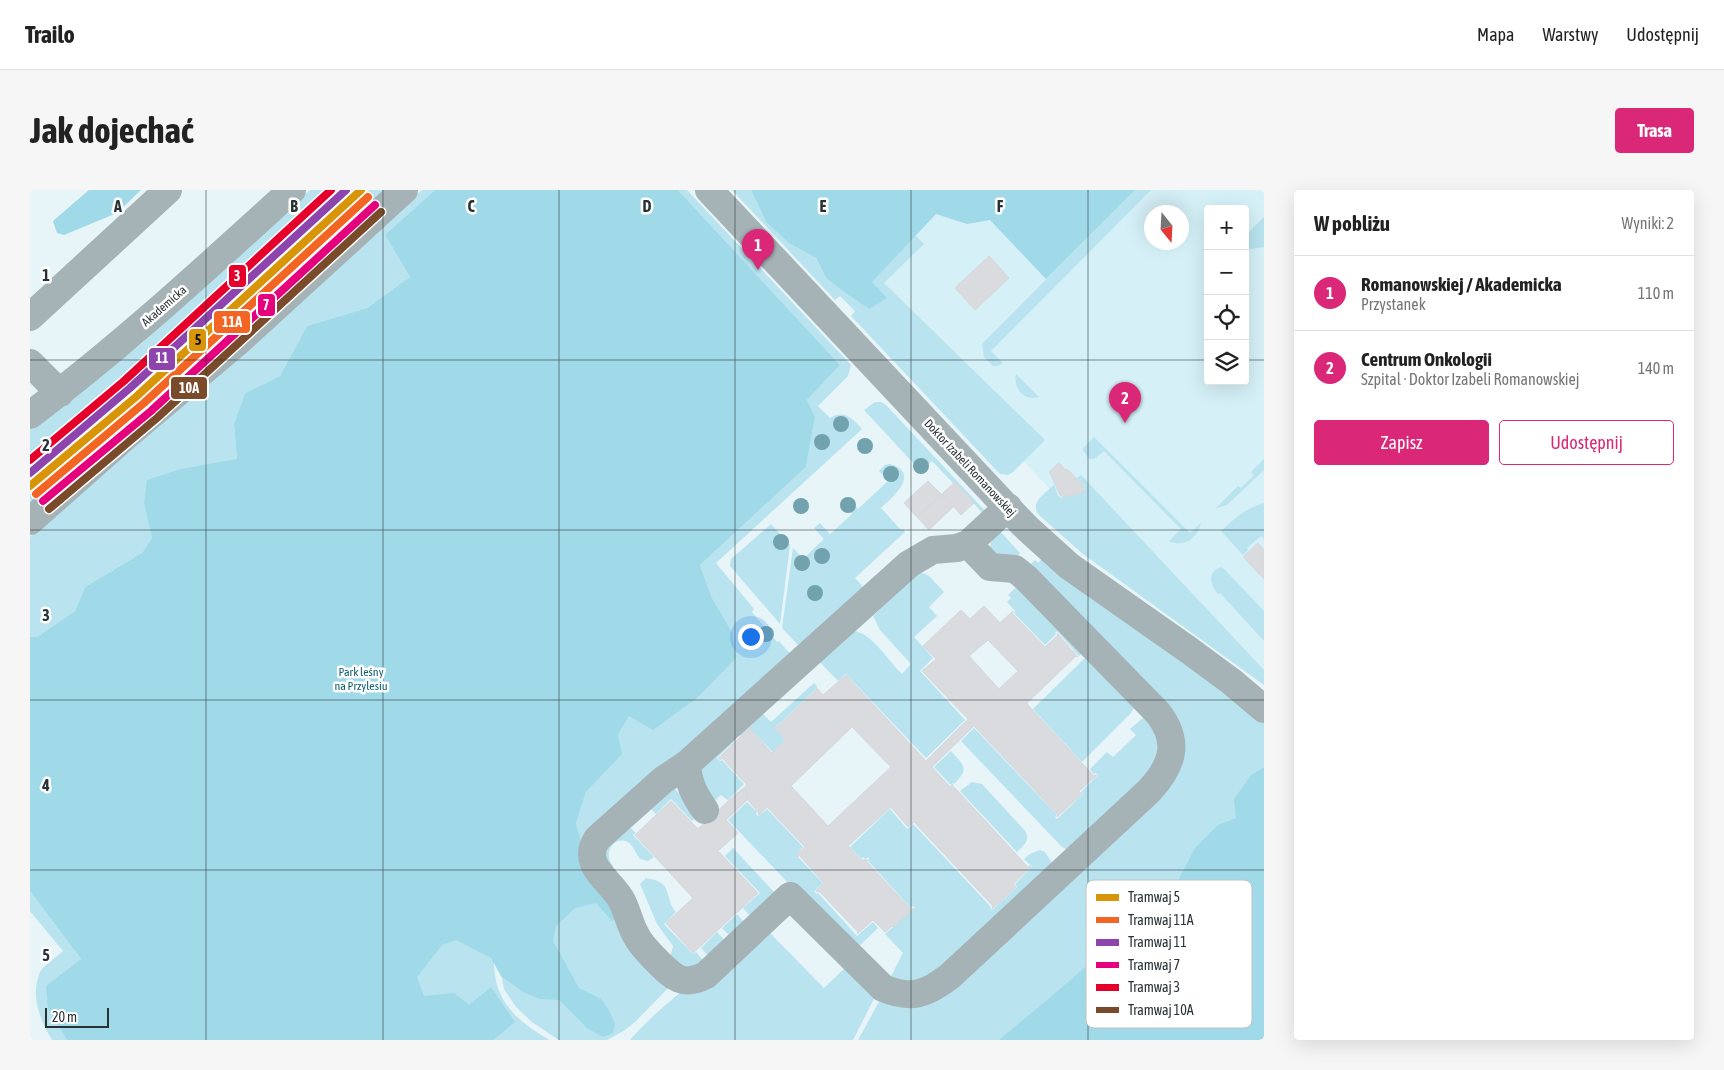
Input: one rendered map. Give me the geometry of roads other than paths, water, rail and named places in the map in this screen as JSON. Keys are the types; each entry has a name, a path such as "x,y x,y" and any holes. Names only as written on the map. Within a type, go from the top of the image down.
{"street":[{"path":"30,317 168,190"},
{"name":"Akademicka","path":"30,415 117,347 292,190"},
{"path":"30,521 126,436 241,339 404,190"},
{"name":"Doktor Izabeli Romanowskiej","path":"709,190 1028,529 1069,566 1190,651 1232,682 1264,709"},
{"path":"30,364 60,393"},
{"path":"968,544 990,567 1015,569 1026,578 1149,702 1164,721 1170,738 1171,754 1165,771 1149,792 938,986 923,993 910,995 883,988 790,896 706,975 691,981 683,981 669,974 637,938 615,890 596,868 592,853 597,839 662,780 687,764 909,564 933,550 957,548 968,544 1008,508"},
{"path":"687,764 691,787 705,810"}],"tram line":[{"name":"3","path":"30,460 124,381 331,190"},
{"name":"11","path":"30,473 130,388 346,190"},
{"name":"5","path":"30,486 137,396 361,190"},
{"name":"11A","path":"36,494 144,403 368,197"},
{"name":"7","path":"43,501 151,411 375,205"},
{"name":"10A","path":"49,509 157,418 381,212"}],"place":[{"name":"Romanowskiej / Akademicka","path":"758,270"},
{"name":"Centrum Onkologii","path":"1125,423"}],"park label":[{"name":"Park leśny na Przylesiu","path":"361,679"}]}
